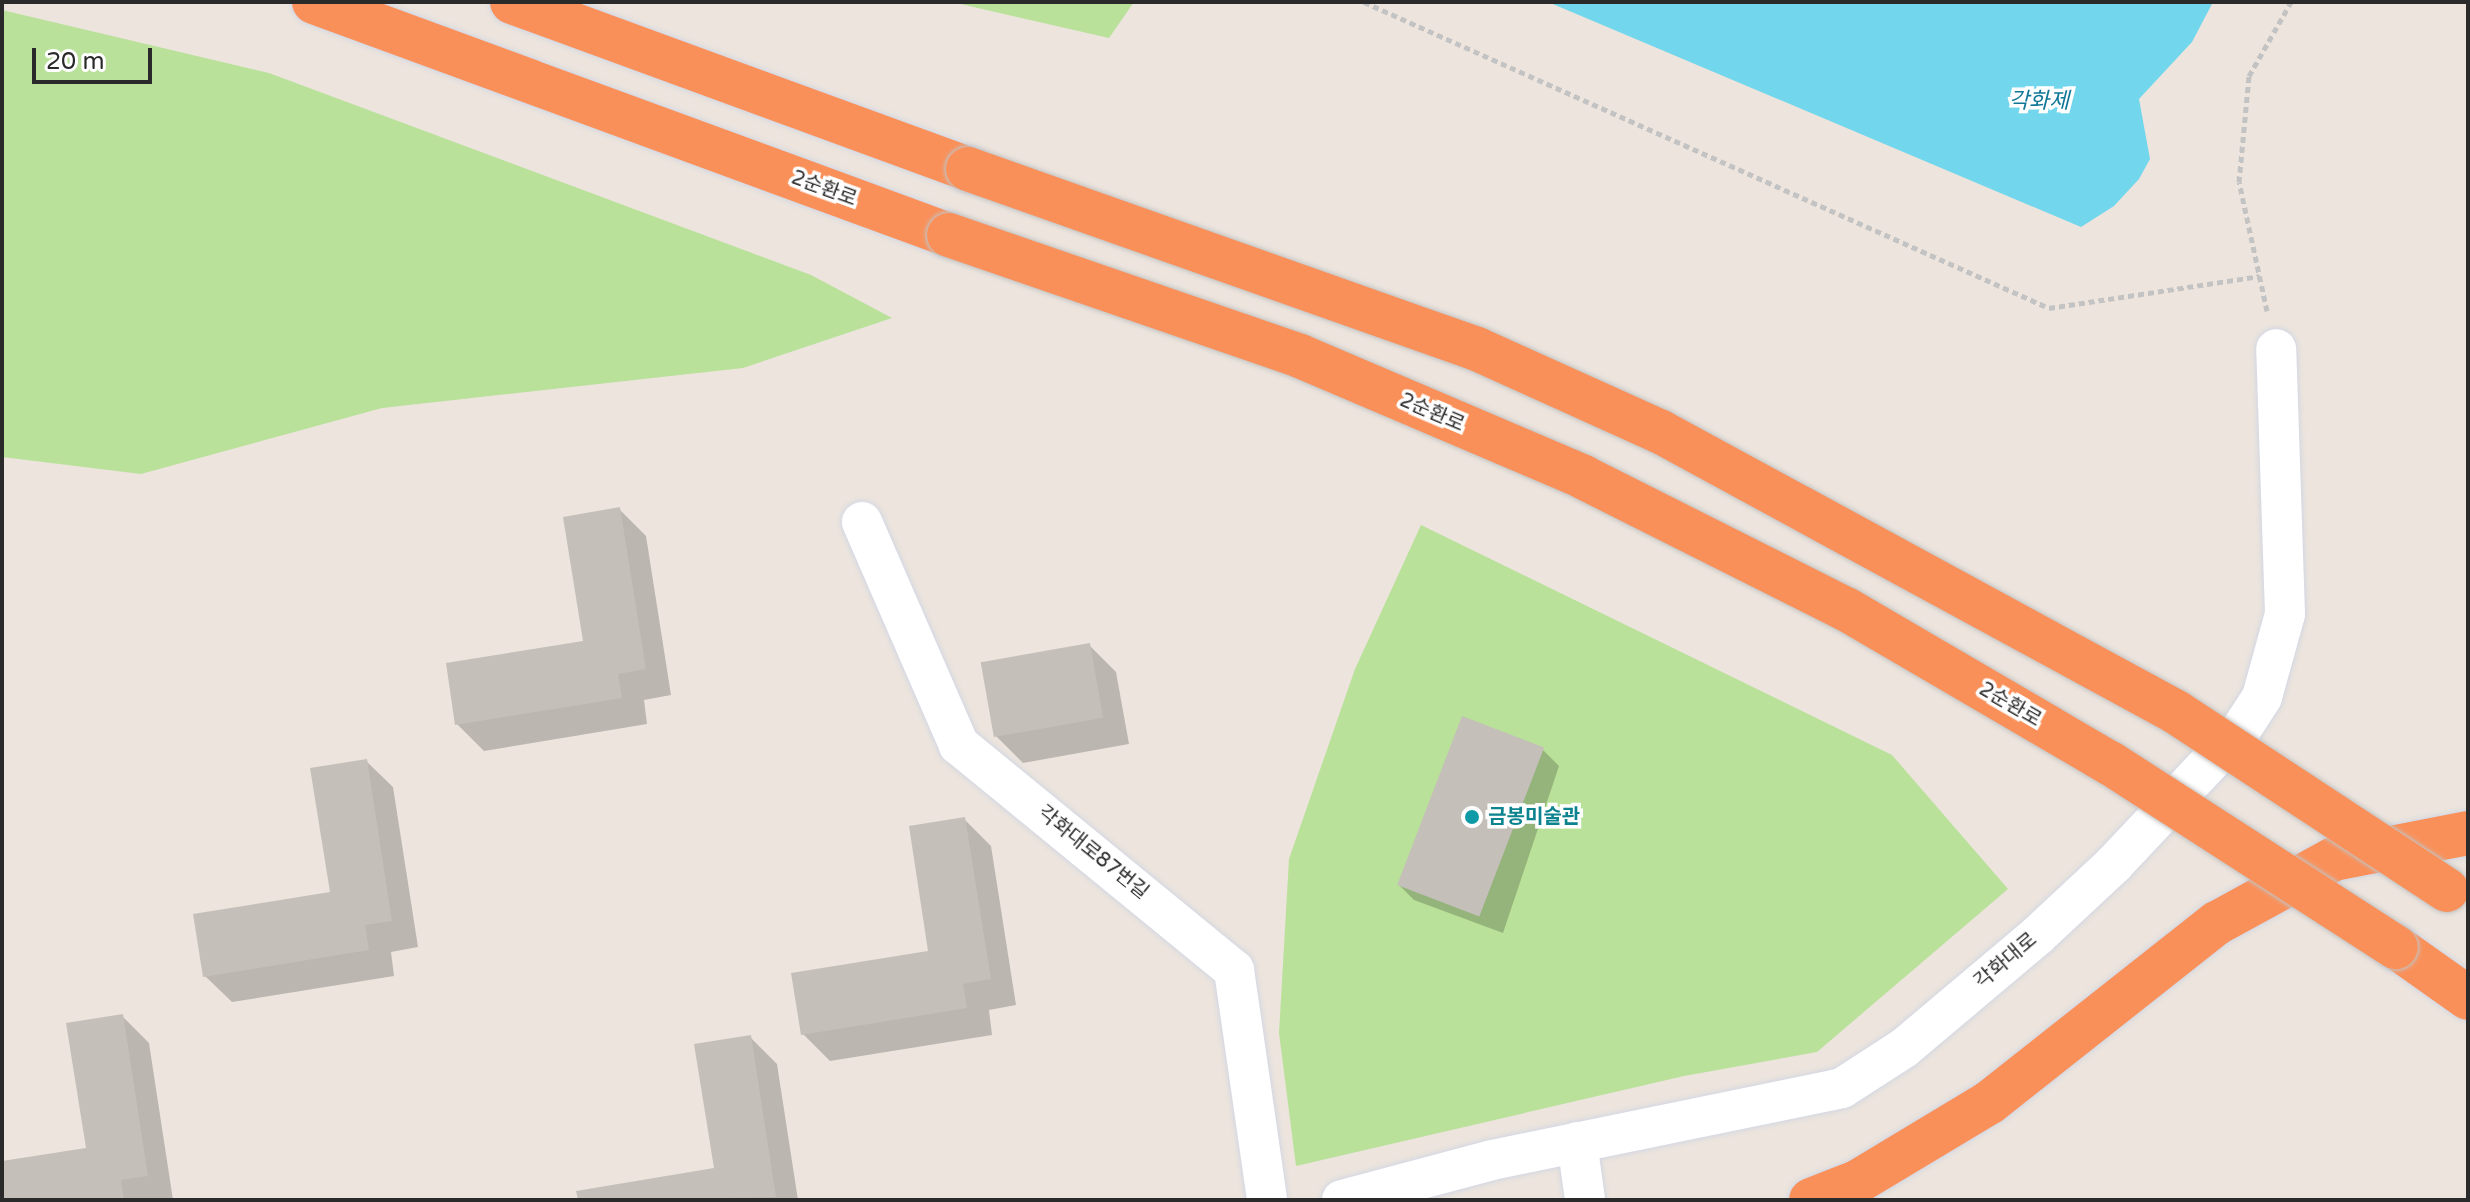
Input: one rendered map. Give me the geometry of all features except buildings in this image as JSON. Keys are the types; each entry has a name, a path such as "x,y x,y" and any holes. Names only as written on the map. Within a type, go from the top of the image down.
{"highway":[{"name":"2순환로","path":"314,2 949,235 1300,356 1583,477 1846,609 2110,763 2396,947 2468,998"},
{"path":"512,2 968,169 1477,349 1661,432 2176,712 2458,897"},
{"path":"1811,1200 1857,1182 1990,1102 2217,923 2334,859 2468,833"}],"street":[{"name":"각화대로","path":"1342,1200 1577,1142 1822,1095 1868,1074 2038,935 2113,865 2242,728 2271,675 2285,614 2276,349"},
{"name":"각화대로87번길","path":"862,522 959,745 1234,970 1267,1200"},
{"path":"1577,1142 1585,1200"}],"path":[{"path":"1364,2 2049,308 2260,276"},
{"path":"2276,349 2239,182 2249,76 2291,2"}],"green space":[{"path":"952,2 1134,2 1109,38"},
{"path":"2,10 269,73 811,275 892,318 743,368 382,408 141,474 2,457"},
{"path":"1421,525 1892,755 2008,889 1817,1052 1684,1076 1296,1166 1279,1033 1289,859 1355,669"}],"water":[{"name":"각화제","path":"1548,2 2213,2 2192,42 2139,99 2150,159 2139,179 2114,206 2081,227"}],"place":[{"name":"금봉미술관","path":"1472,817"}]}
